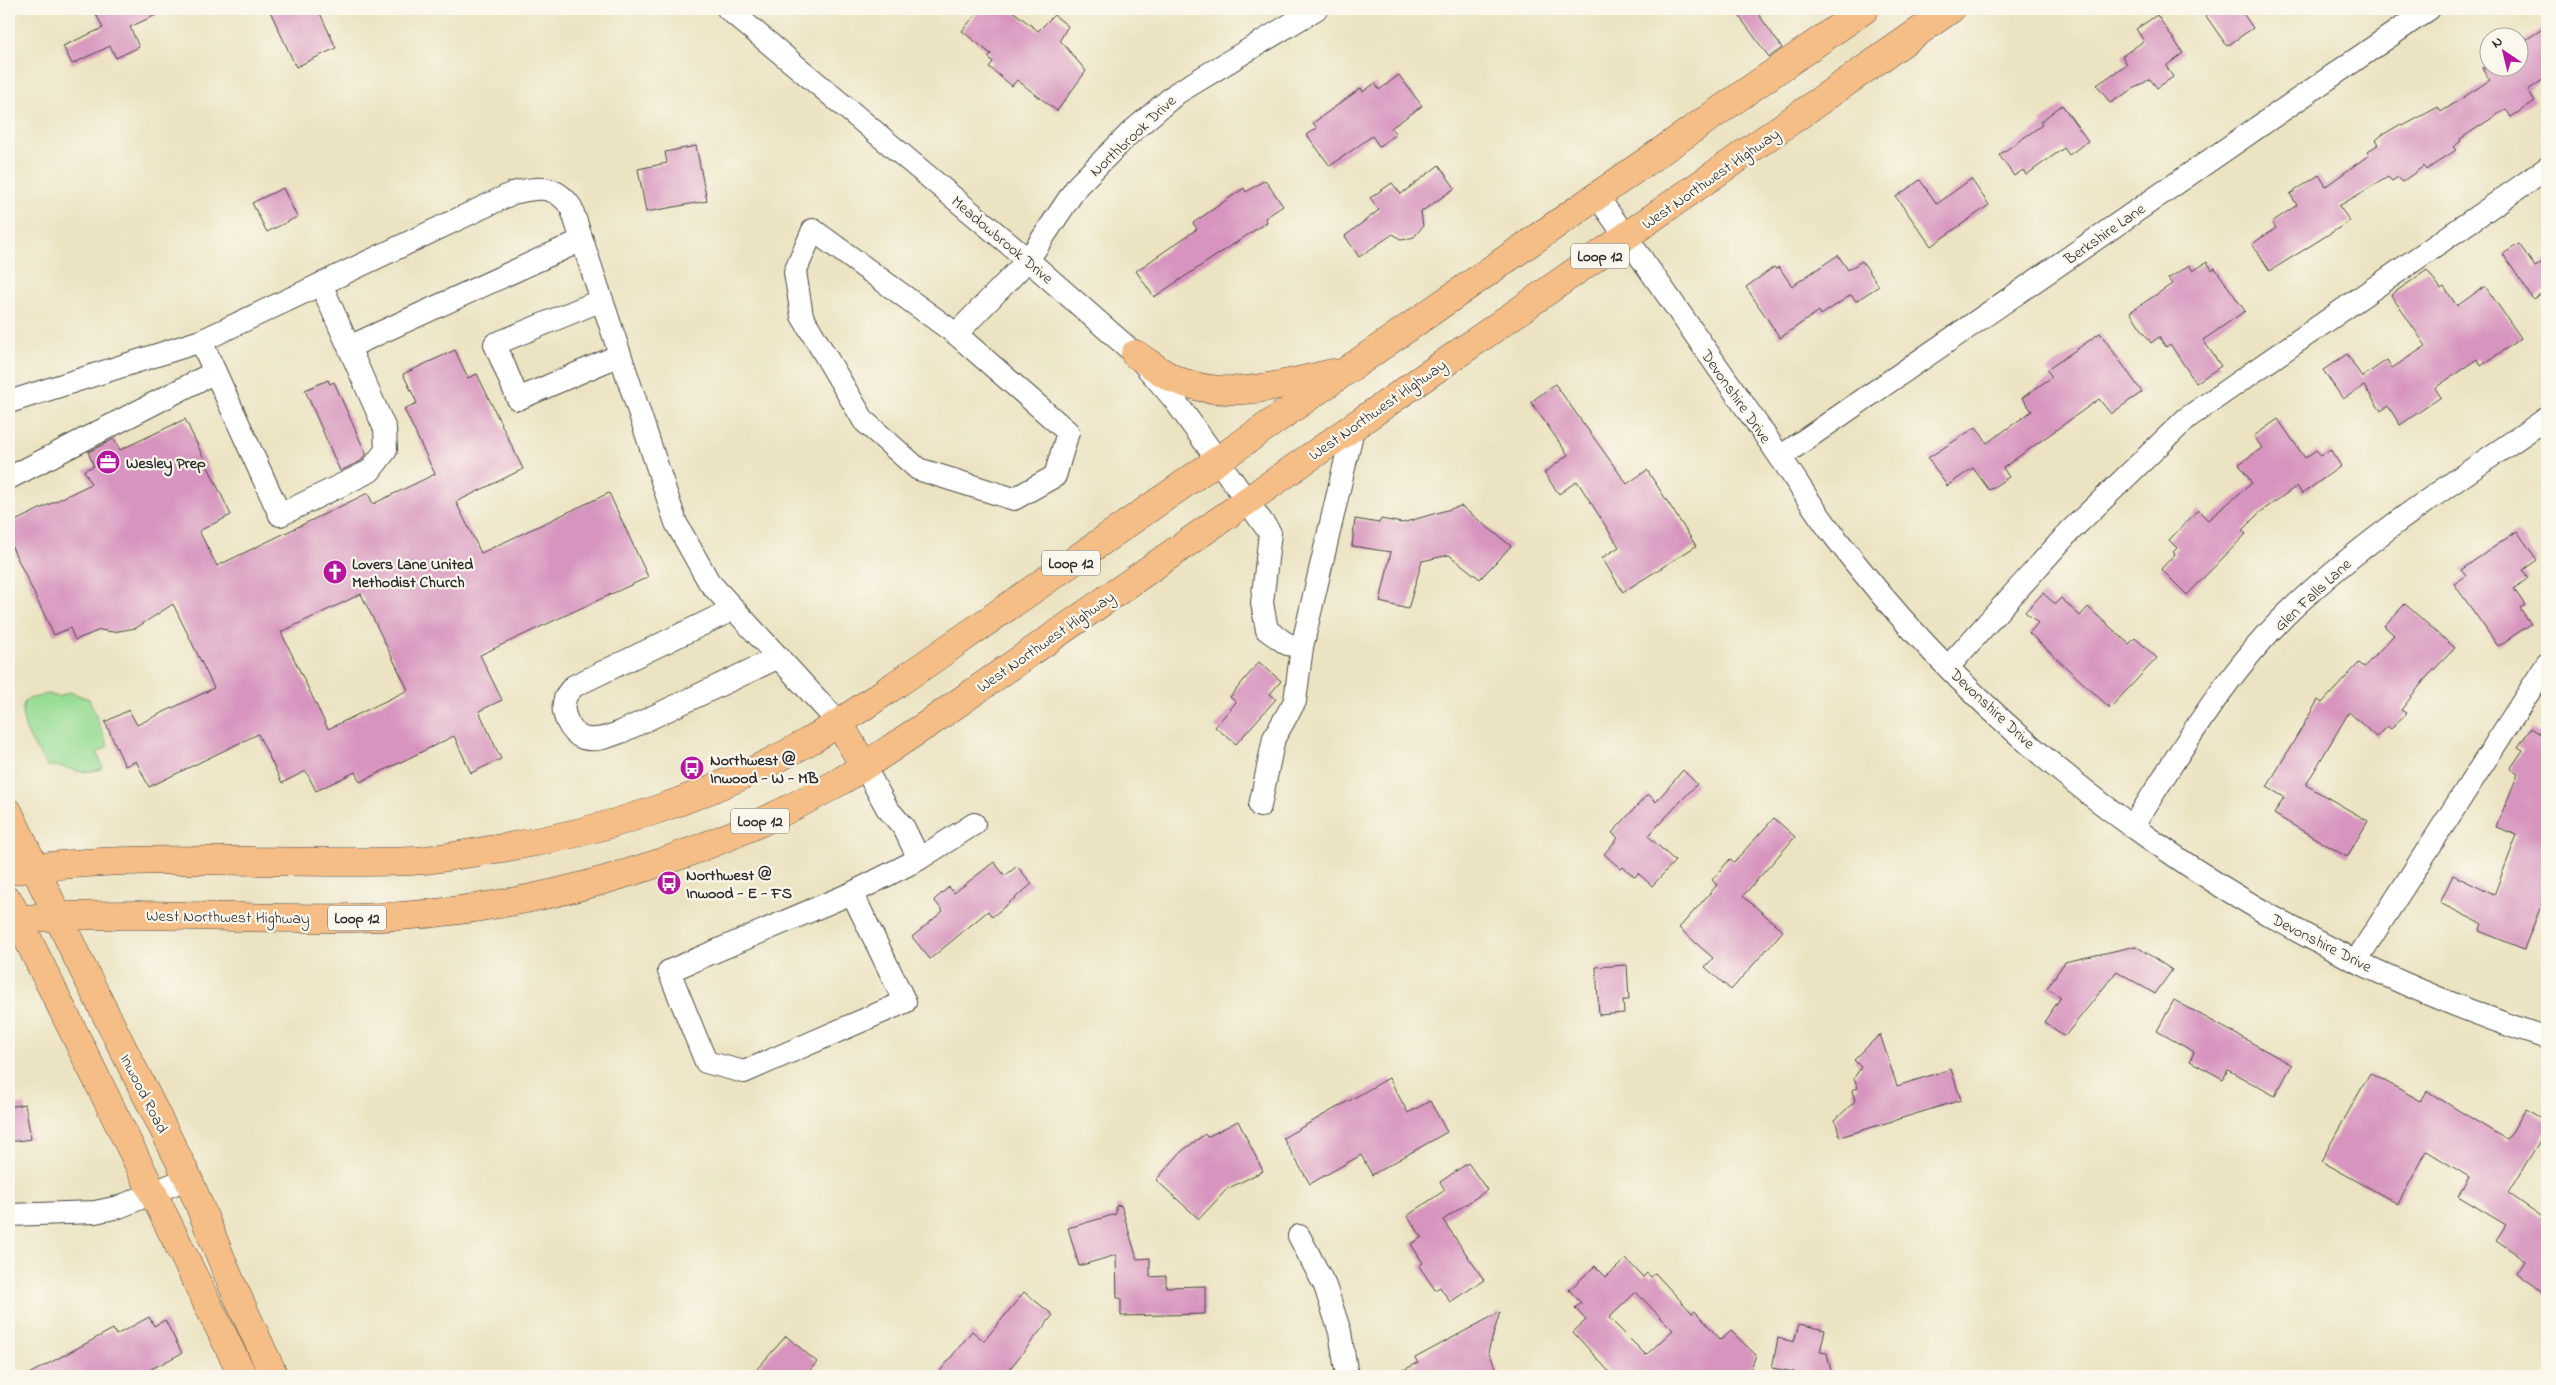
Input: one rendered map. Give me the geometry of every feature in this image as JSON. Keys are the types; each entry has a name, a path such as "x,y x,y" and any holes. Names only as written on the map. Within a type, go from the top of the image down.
{"main road":[{"name":"Loop 12","path":"21,869 77,863 147,860 415,861 534,843 585,832 673,803 765,764 839,723 1865,9"},
{"name":"West Northwest Highway","path":"12,914 357,918 428,913 508,902 586,886 678,855 800,802 864,766 1354,425 1627,238 1950,9"},
{"path":"1135,354 1174,379 1211,389 1235,392 1263,389 1347,370"},
{"path":"839,723 864,766"},
{"name":"Inwood Road","path":"9,813 21,869 57,916 188,1178 230,1280 274,1376"},
{"path":"12,914 154,1194 243,1376"}],"street":[{"name":"Meadowbrook Drive","path":"728,9 1028,260 1135,354 1173,398 1219,459 1270,533 1262,603 1267,630 1287,644 1302,647"},
{"name":"Northbrook Drive","path":"956,334 1028,260 1078,185 1130,133 1177,93 1316,9"},
{"name":"Berkshire Lane","path":"1780,457 2429,9"},
{"path":"1948,667 2069,532 2187,418 2547,168"},
{"path":"9,402 201,341 513,193 534,188 556,192 564,197 571,207 676,523 709,582 839,723"},
{"name":"Devonshire Drive","path":"1596,195 1831,532 1929,648 2000,717 2072,780 2133,826 2170,852 2279,921 2356,961 2446,1001 2547,1038"},
{"path":"814,230 821,236 956,334 1068,432 1055,476 1014,499 918,469 864,421 802,316 795,272 814,230"},
{"path":"349,347 582,240"},
{"path":"201,341 280,515 370,471 386,450 385,429 321,284"},
{"path":"602,300 495,344 518,399 620,355"},
{"path":"9,478 215,372"},
{"name":"Glen Falls Lane","path":"2133,826 2198,725 2244,663 2294,607 2351,557 2400,520 2547,418"},
{"path":"1260,806 1274,738 1294,701 1302,647 1354,425"},
{"path":"734,609 574,686 565,699 565,714 571,729 584,738 601,739 622,732 778,658"},
{"path":"2356,961 2547,664"},
{"path":"864,766 887,808 904,828 919,859"},
{"path":"852,893 905,1002 744,1072 706,1062 669,970 852,893 919,859 974,824"},
{"path":"9,1214 95,1212 119,1207 154,1194 188,1178"},
{"path":"1299,1236 1325,1286 1340,1332 1346,1376"}],"green space":[{"path":"69,692 89,699 108,746 97,753 103,768 86,772 47,766 32,743 23,717 25,700 48,694 59,697"}],"building":[{"path":"108,9 169,9 130,27 139,47 116,58 110,46 72,64 63,46 103,28 96,14"},
{"path":"269,9 318,9 336,48 296,67"},
{"path":"980,9 1010,9 1038,31 1054,15 1068,26 1060,40 1086,71 1057,111 1017,80 1012,86 989,67 993,62 988,57 991,54 962,31"},
{"path":"1734,9 1755,9 1782,48 1769,57"},
{"path":"2201,9 2240,9 2253,28 2227,46"},
{"path":"2157,15 2183,53 2166,66 2173,77 2157,88 2150,79 2110,103 2097,85 2127,64 2122,56 2144,41 2136,29"},
{"path":"2547,26 2547,77 2528,90 2535,101 2511,117 2506,109 2460,139 2461,141 2453,147 2456,150 2426,170 2424,166 2402,182 2398,177 2392,181 2388,177 2339,206 2350,221 2270,271 2252,244 2276,228 2272,222 2297,205 2290,194 2319,175 2326,186 2369,155 2367,152 2379,144 2376,140 2382,135 2438,107 2441,112 2490,80 2489,78 2528,78 2528,38"},
{"path":"1399,75 1422,106 1391,128 1396,134 1379,146 1372,136 1330,166 1307,135 1317,128 1313,123 1361,88 1363,92 1375,83 1379,90"},
{"path":"2062,105 2088,141 2069,155 2064,148 2026,175 2023,170 2014,176 1999,155 2042,125 2040,122"},
{"path":"696,146 707,201 646,212 638,169 667,163 665,152"},
{"path":"1439,165 1455,188 1421,212 1423,226 1414,237 1402,240 1393,234 1359,257 1345,236 1379,210 1370,198 1392,183 1401,194"},
{"path":"1971,179 1989,205 1931,246 1896,197 1920,180 1937,204"},
{"path":"1265,180 1283,206 1265,218 1267,222 1154,297 1136,271 1197,229 1193,223 1244,188 1246,192"},
{"path":"283,188 297,217 267,232 252,203"},
{"path":"2519,244 2535,267 2547,259 2547,290 2533,299 2503,254"},
{"path":"1838,255 1848,270 1862,261 1879,286 1856,301 1851,295 1821,315 1819,311 1780,338 1746,287 1774,267 1776,269 1779,267 1792,286"},
{"path":"2207,262 2212,270 2215,268 2245,311 2203,340 2221,366 2196,383 2170,344 2166,347 2159,337 2151,343 2130,312 2172,284 2168,279 2189,265 2193,271"},
{"path":"2427,270 2441,289 2444,287 2457,306 2485,286 2521,338 2481,366 2477,359 2435,388 2441,397 2400,425 2388,406 2381,411 2364,386 2343,399 2323,370 2347,354 2362,377 2387,360 2392,368 2426,346 2391,295"},
{"path":"2100,333 2142,392 2111,414 2099,399 2003,468 2009,477 1989,490 1973,468 1947,486 1928,458 1976,427 1987,443 2032,411 2022,398 2052,377 2047,370"},
{"name":"Lovers Lane United Methodist Church","path":"455,350 468,378 477,374 523,469 456,502 481,553 609,493 648,577 480,655 502,700 479,711 501,759 471,773 454,736 360,782 355,772 316,791 306,771 282,783 258,734 149,787 136,761 125,766 105,722 129,710 137,725 214,688 173,604 136,628 113,632 100,630 75,640 70,628 54,635 9,541 9,524 91,484 84,470 94,466 88,452 114,439 120,450 185,419 231,515 199,531 217,566 368,493 373,504 435,474 404,409 417,403 403,374","holes":["361,594 408,690 328,729 281,632"]},
{"path":"328,380 330,384 334,382 366,454 361,461 340,471 305,390"},
{"path":"1555,384 1627,484 1647,470 1696,546 1623,592 1602,558 1619,547 1577,481 1559,494 1544,473 1568,455 1531,402"},
{"path":"2278,419 2305,458 2316,450 2321,456 2330,449 2341,466 2302,494 2297,486 2259,513 2242,530 2246,534 2187,595 2161,569 2175,554 2173,552 2177,548 2169,540 2198,510 2208,520 2252,483 2239,464 2262,448 2254,436"},
{"path":"1461,506 1511,546 1480,579 1449,555 1422,561 1408,609 1380,602 1391,552 1352,546 1355,519 1379,523 1381,519 1402,523"},
{"path":"2517,531 2537,560 2523,570 2528,578 2514,589 2525,605 2520,608 2531,624 2498,646 2454,584 2466,576 2461,570"},
{"path":"2043,593 2055,604 2061,598 2080,616 2088,607 2129,644 2135,638 2157,658 2110,708 2029,633 2038,623 2025,612"},
{"path":"2405,604 2455,648 2426,678 2401,710 2406,713 2391,729 2387,726 2376,737 2349,712 2306,785 2368,821 2347,857 2274,814 2284,797 2267,787 2318,700 2322,703 2359,663 2364,667 2394,635 2384,626"},
{"path":"1259,662 1281,681 1270,694 1276,699 1236,744 1215,727 1236,702 1230,697"},
{"path":"2531,728 2547,738 2547,891 2524,949 2479,931 2482,924 2440,903 2453,875 2494,895 2517,835 2496,827 2518,774 2510,769 2523,750 2518,747"},
{"path":"1683,770 1697,784 1648,836 1675,861 1652,886 1638,873 1635,877 1623,867 1621,869 1604,854 1618,838 1612,833 1648,794 1656,802"},
{"path":"1774,818 1795,837 1743,896 1783,931 1731,990 1705,967 1713,958 1679,928 1717,885 1712,880 1730,859 1734,862"},
{"path":"994,862 1005,876 1017,866 1032,884 992,917 988,911 930,959 912,937 943,911 934,900 949,887 954,893"},
{"path":"2136,946 2172,970 2155,994 2117,971 2065,1036 2044,1022 2061,997 2047,988 2065,962"},
{"path":"1627,965 1629,1000 1623,1000 1624,1013 1599,1015 1596,967"},
{"path":"2174,1000 2292,1065 2275,1096 2228,1070 2223,1079 2190,1061 2194,1052 2157,1031"},
{"path":"1880,1034 1897,1086 1951,1069 1961,1100 1840,1137 1835,1120 1855,1101 1852,1090 1858,1088 1854,1078 1861,1067 1854,1060"},
{"path":"2370,1073 2421,1101 2427,1091 2507,1140 2526,1109 2547,1122 2547,1129 2508,1193 2547,1220 2547,1295 2517,1273 2525,1260 2496,1240 2506,1225 2458,1196 2469,1177 2427,1151 2398,1204 2321,1161"},
{"path":"1389,1078 1408,1113 1430,1101 1447,1132 1372,1175 1361,1155 1310,1184 1283,1138"},
{"path":"25,1104 31,1139 9,1142 9,1107"},
{"path":"1238,1121 1263,1171 1227,1189 1199,1219 1156,1180 1182,1151 1205,1134 1207,1137"},
{"path":"1468,1163 1487,1190 1443,1220 1484,1280 1450,1302 1440,1287 1435,1290 1419,1266 1423,1263 1411,1244 1422,1237 1407,1216 1445,1190 1440,1182"},
{"path":"1121,1205 1137,1259 1150,1258 1150,1277 1166,1276 1166,1287 1205,1286 1205,1314 1121,1316 1121,1298 1117,1298 1116,1255 1079,1266 1068,1228 1116,1214 1116,1206"},
{"path":"1626,1259 1643,1277 1647,1273 1651,1277 1655,1273 1692,1313 1695,1311 1721,1340 1731,1331 1756,1355 1748,1376 1613,1376 1573,1332 1586,1320 1575,1308 1581,1303 1569,1290 1595,1266 1606,1277","holes":["1636,1292 1673,1330 1646,1355 1609,1318"]},
{"path":"1024,1292 1053,1315 1004,1376 936,1376 972,1331 984,1341"},
{"path":"1500,1312 1488,1352 1501,1376 1391,1376 1418,1363 1415,1358"},
{"path":"149,1317 154,1326 165,1320 182,1353 138,1376 25,1376 113,1329 116,1335"},
{"path":"1799,1324 1825,1330 1820,1352 1827,1353 1832,1376 1795,1376 1794,1372 1772,1368 1778,1338 1794,1342"},
{"path":"786,1336 817,1362 805,1376 751,1376"}],"place":[{"name":"Wesley Prep","path":"108,462"},
{"name":"Lovers Lane United Methodist Church","path":"335,572"},
{"name":"Northwest @ Inwood - W - MB","path":"692,768"},
{"name":"Northwest @ Inwood - E - FS","path":"669,883"}]}
